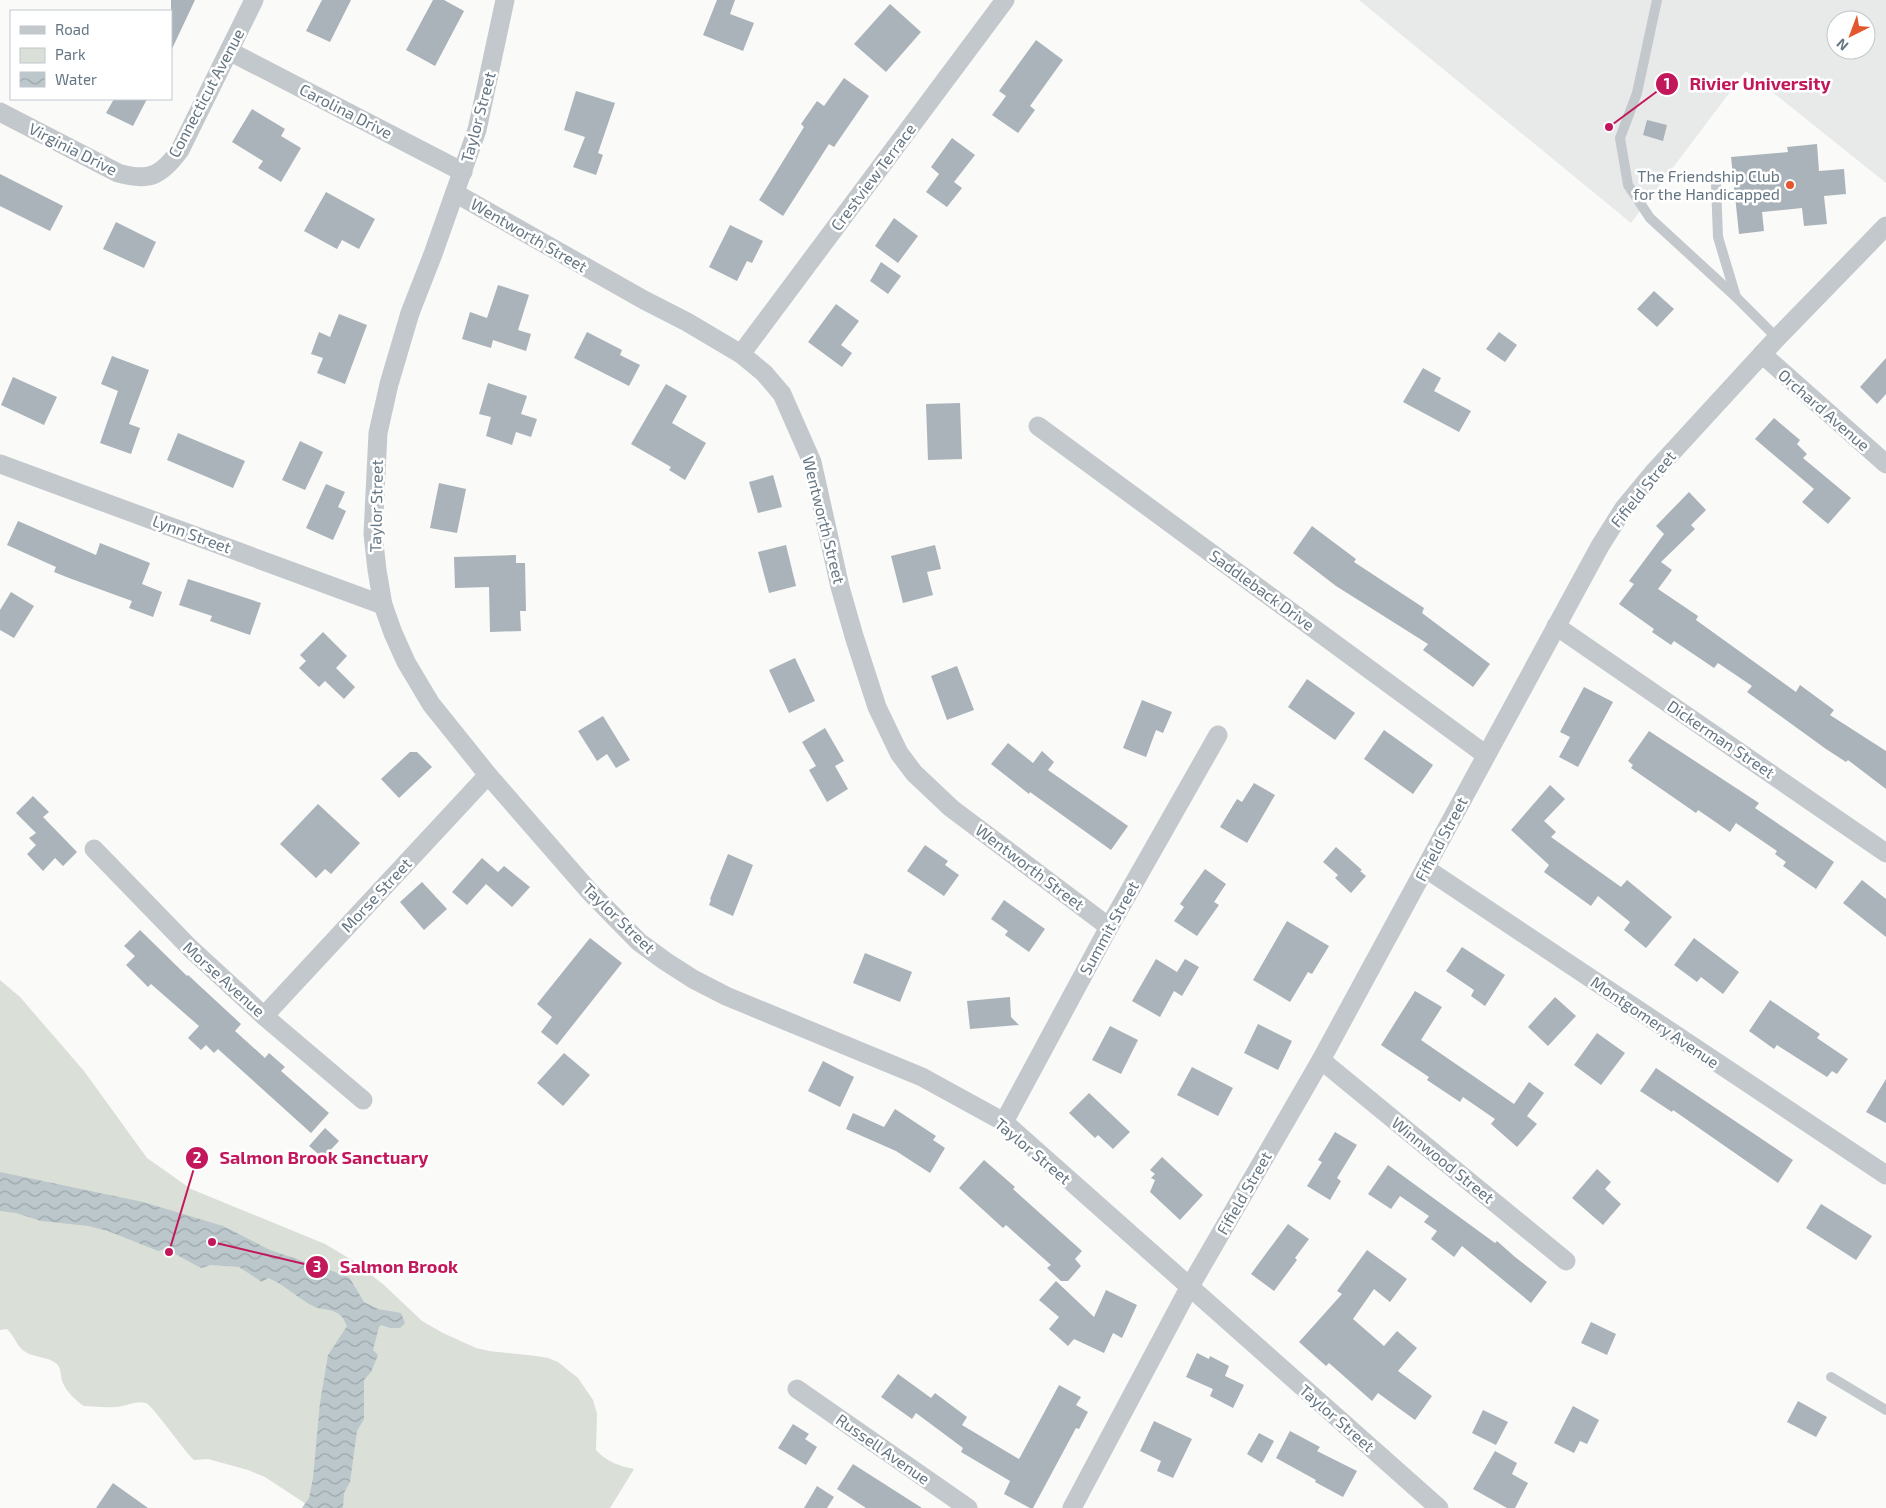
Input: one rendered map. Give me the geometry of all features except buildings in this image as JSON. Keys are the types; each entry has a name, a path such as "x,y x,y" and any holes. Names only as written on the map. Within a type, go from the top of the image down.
{"street":[{"name":"Connecticut Avenue","path":"147,177 161,171 172,162 180,150 254,0"},
{"name":"Taylor Street","path":"505,0 477,130 410,313 389,384 378,434 373,534 377,570 384,605 393,633 418,683 431,704 488,775 615,918 640,942 693,979 726,996 922,1076 1004,1122 1438,1508"},
{"name":"Crestview Terrace","path":"741,354 1005,0"},
{"name":"Carolina Drive","path":"229,51 463,172"},
{"name":"Virginia Drive","path":"0,112 118,173 134,178 147,177"},
{"name":"Wentworth Street","path":"455,193 741,354 764,373 782,394 812,462 840,587 854,636 877,707 899,753 914,773 950,808 1109,927"},
{"name":"Fifield Street","path":"1072,1508 1189,1288 1321,1060 1600,546 1632,497 1762,354 1886,226"},
{"name":"Orchard Avenue","path":"1762,354 1886,464"},
{"name":"Saddleback Drive","path":"1038,426 1486,755"},
{"name":"Lynn Street","path":"0,464 384,605"},
{"name":"Dickerman Street","path":"1556,626 1886,853"},
{"name":"Summit Street","path":"1004,1122 1109,927 1218,735"},
{"name":"Morse Street","path":"264,1016 488,775"},
{"name":"Morse Avenue","path":"94,849 190,948 264,1016 363,1100"},
{"name":"Montgomery Avenue","path":"1425,868 1886,1175"},
{"name":"Winnwood Street","path":"1321,1060 1566,1260"},
{"name":"Russell Avenue","path":"797,1390 968,1508"}],"lane":[{"path":"1657,0 1637,93 1620,138 1628,185 1650,218 1736,297 1777,338"},
{"path":"1716,185 1718,237 1736,297"},
{"path":"1831,1377 1886,1410"}],"shaded area":[{"path":"1359,0 1886,0 1886,183 1746,71 1631,223"}],"green space":[{"path":"0,980 20,997 84,1071 147,1158 191,1189 325,1244 352,1260 384,1285 422,1321 443,1333 476,1348 548,1358 558,1362 578,1378 593,1400 597,1414 596,1450 604,1458 614,1463 634,1469 610,1508 308,1508 306,1504 265,1477 248,1470 208,1459 194,1460 146,1403 138,1402 119,1407 107,1407 84,1406 78,1402 64,1386 60,1368 57,1364 24,1351 7,1329 0,1330"}],"water":[{"path":"0,1172 143,1202 223,1226 270,1250 349,1277 364,1302 378,1309 401,1313 405,1323 400,1328 390,1328 381,1325 379,1327 373,1350 378,1355 371,1372 364,1380 364,1419 357,1431 350,1482 344,1493 343,1508 302,1508 309,1498 313,1478 320,1403 328,1355 347,1326 342,1317 336,1312 315,1307 281,1284 268,1278 262,1282 239,1267 211,1265 201,1268 166,1249 158,1251 108,1231 89,1226 41,1221 16,1213 0,1211"}],"place":[{"name":"Rivier University","path":"1609,127"},
{"name":"The Friendship Club for the Handicapped","path":"1790,185"},
{"name":"Salmon Brook","path":"212,1242"},
{"name":"Salmon Brook Sanctuary","path":"169,1252"}]}
